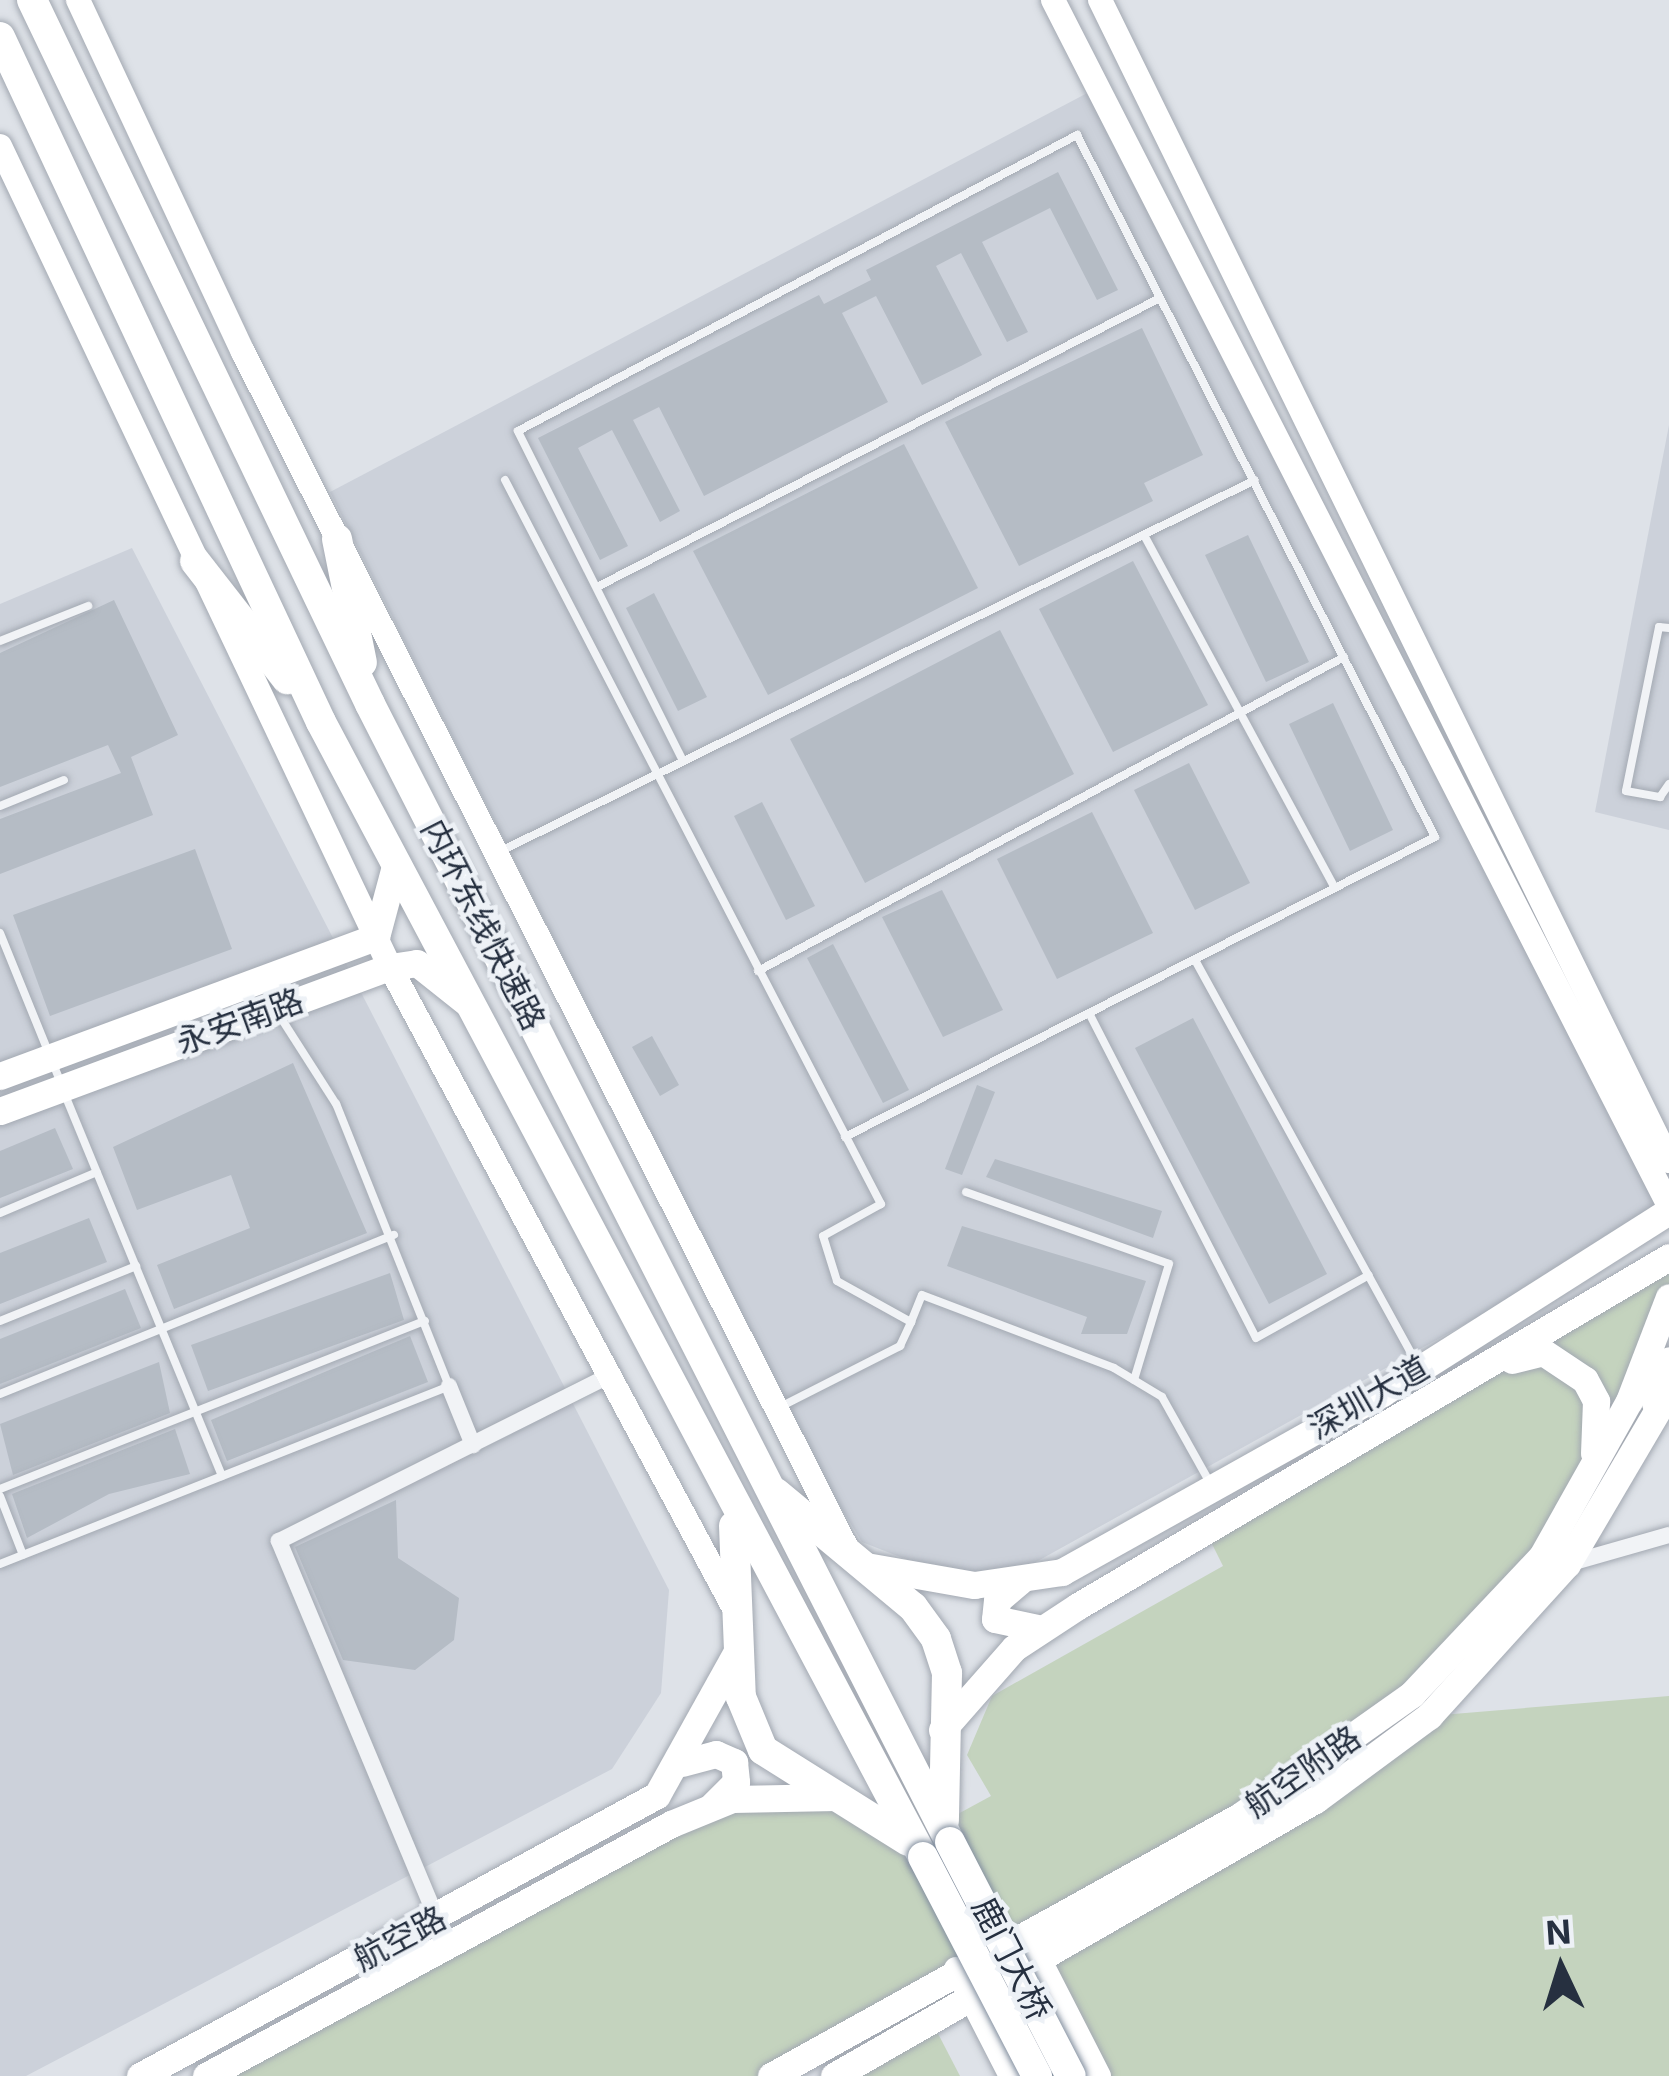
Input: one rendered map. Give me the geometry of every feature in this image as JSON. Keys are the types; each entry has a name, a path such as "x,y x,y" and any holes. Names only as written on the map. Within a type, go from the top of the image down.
{"highway":[{"name":"内环东线快速路","path":"32,0 65,81 370,704 768,1485 934,1845"},
{"name":"内环东线快速路","path":"0,37 321,722 395,866 731,1500 934,1845"},
{"path":"337,539 370,704"},
{"path":"195,561 321,722"},
{"path":"731,1500 742,1632 741,1697 763,1750 804,1785 841,1797 934,1845 947,1673 936,1639 768,1485"},
{"name":"鹿门大桥","path":"934,1845 1037,2076"},
{"name":"鹿门大桥","path":"934,1845 1071,2076"}],"main road":[{"path":"376,937 395,866"},
{"name":"永安南路","path":"0,1076 376,937"},
{"path":"390,967 417,963 470,1006"},
{"name":"永安南路","path":"0,1111 390,967"},
{"name":"深圳大道","path":"856,1563 925,1582 1020,1581 1062,1572 1420,1369 1669,1209"},
{"name":"深圳大道","path":"940,1733 1042,1629 1669,1257"},
{"name":"航空附路","path":"771,2076 956,1969 1240,1816 1412,1694 1542,1556 1587,1483 1669,1297"},
{"path":"1491,1365 1543,1352 1585,1381 1599,1436 1587,1483"},
{"name":"航空附路","path":"1648,1425 1669,1360"},
{"name":"航空附路","path":"834,2076 1315,1800 1429,1715 1567,1564 1669,1391"},
{"path":"1020,1581 997,1600 994,1619 1042,1629"},
{"path":"682,1763 742,1632"},
{"path":"682,1763 716,1754 734,1762 736,1782 710,1808"},
{"name":"航空路","path":"140,2076 437,1919 657,1795 682,1763"},
{"name":"航空路","path":"206,2076 235,2067 670,1824 710,1808 794,1790 841,1797"}],"street":[{"path":"78,0 337,539 771,1411 856,1563"},
{"path":"1053,0 1669,1209"},
{"path":"1100,0 1669,1161"},
{"path":"0,146 390,967 612,1375 742,1632"},
{"path":"437,1919 279,1540 612,1375"},
{"path":"449,1386 473,1444"},
{"path":"1567,1564 1669,1534"},
{"path":"1024,1932 1099,2076"},
{"path":"956,1969 1011,2076"}],"lane":[{"path":"683,761 518,430 1077,135 1435,838 845,1137"},
{"path":"597,587 1160,298"},
{"path":"506,480 654,775 881,1204 823,1236 837,1281 911,1322"},
{"path":"494,854 1255,480"},
{"path":"1144,535 1335,889"},
{"path":"0,640 88,606"},
{"path":"1669,628 1660,627 1626,791 1660,797 1669,784"},
{"path":"758,971 1242,716 1344,657"},
{"path":"0,806 64,781"},
{"path":"0,933 222,1476"},
{"path":"1195,959 1420,1369"},
{"path":"0,1564 449,1386 394,1235 336,1104 254,982"},
{"path":"1089,1013 1256,1338 1369,1276"},
{"path":"0,1214 97,1172"},
{"path":"966,1192 1169,1264 1134,1380"},
{"path":"0,1394 394,1235"},
{"path":"0,1322 136,1267"},
{"path":"771,1411 900,1346 922,1295 1134,1380 1162,1397 1213,1487"},
{"path":"23,1555 0,1492 425,1321"}],"shaded area":[{"path":"1095,89 1669,1211 1009,1577 941,1573 862,1542 830,1490 330,492"},
{"path":"1669,425 1669,830 1595,812"},
{"path":"132,548 669,1590 661,1693 612,1769 26,2076 0,2076 0,604"}],"green space":[{"path":"1669,1257 1669,1298 1629,1401 1488,1616 1303,1775 771,2076 206,2076 671,1824 794,1790 908,1841 991,1796 967,1755 992,1696 1223,1566 1207,1534"},
{"path":"1669,1696 1669,2076 1099,2076 1041,1960 1429,1716"},
{"path":"932,2022 960,2076 834,2076"}],"building":[{"path":"1058,172 1118,290 1097,300 1050,208 982,242 1028,332 1007,342 961,253 936,266 982,355 961,366 922,385 876,296 842,313 888,402 704,496 659,407 633,420 680,511 660,522 612,430 578,448 628,546 600,560 538,438 819,295 824,304 871,280 866,270"},
{"path":"1142,328 1203,455 1144,483 1153,501 1019,566 945,422"},
{"path":"904,444 978,588 768,695 693,551"},
{"path":"1248,535 1309,662 1266,682 1205,555"},
{"path":"1133,561 1208,705 1113,752 1039,609"},
{"path":"654,593 707,697 678,711 626,608"},
{"path":"114,600 178,735 131,757 153,815 0,874 0,819 121,773 108,745 0,787 0,653"},
{"path":"1000,630 1074,774 865,883 790,739"},
{"path":"1333,703 1393,830 1350,851 1289,724"},
{"path":"1189,763 1250,883 1195,910 1134,790"},
{"path":"762,802 815,906 786,920 734,816"},
{"path":"1092,812 1153,933 1057,979 997,859"},
{"path":"195,849 232,949 50,1016 13,915"},
{"path":"942,890 1003,1010 943,1037 882,917"},
{"path":"833,944 909,1090 883,1103 807,958"},
{"path":"1193,1018 1327,1274 1269,1304 1135,1048"},
{"path":"652,1036 679,1085 660,1096 632,1047"},
{"path":"293,1063 367,1233 174,1309 157,1265 250,1228 231,1175 137,1210 113,1147"},
{"path":"977,1085 995,1092 962,1175 945,1169"},
{"path":"55,1128 73,1169 0,1198 0,1151"},
{"path":"995,1159 1162,1211 1153,1238 986,1177"},
{"path":"89,1218 107,1262 0,1304 0,1253"},
{"path":"962,1226 1146,1281 1127,1334 1081,1334 1087,1317 947,1266"},
{"path":"390,1273 404,1320 208,1391 191,1345"},
{"path":"125,1289 141,1328 0,1384 0,1339"},
{"path":"410,1336 428,1382 227,1461 211,1420"},
{"path":"159,1362 170,1413 13,1475 0,1424"},
{"path":"175,1429 190,1474 109,1494 27,1538 12,1494"},
{"path":"396,1500 398,1558 459,1598 454,1640 415,1670 343,1660 295,1547"}]}
